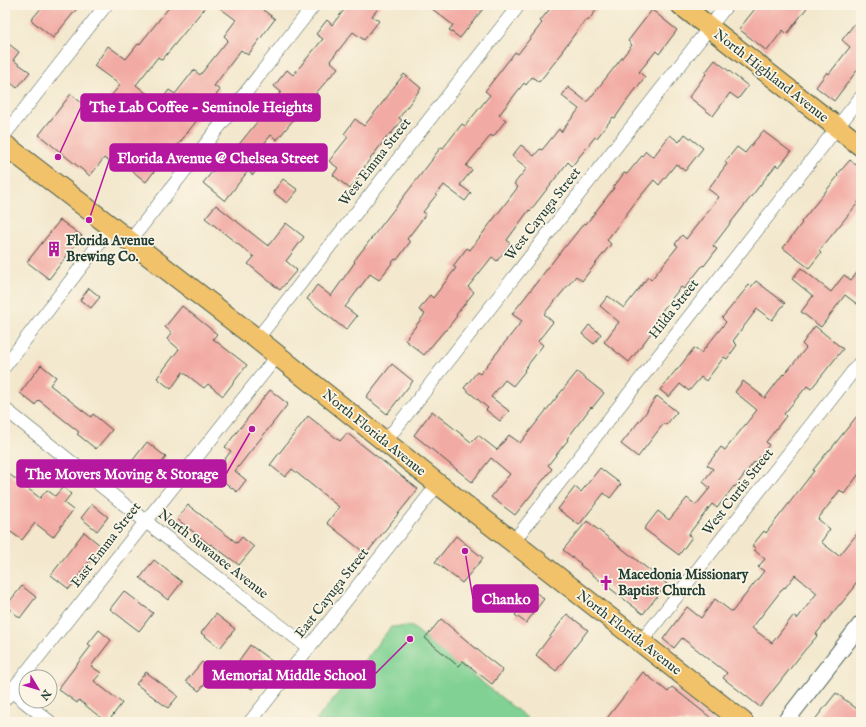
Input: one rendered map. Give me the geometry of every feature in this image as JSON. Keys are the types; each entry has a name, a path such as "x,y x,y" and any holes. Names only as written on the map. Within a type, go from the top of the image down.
{"main road":[{"name":"North Highland Avenue","path":"681,5 861,146"},
{"name":"North Florida Avenue","path":"5,145 257,339 438,484 743,722"}],"street":[{"path":"5,134 106,5"},
{"path":"130,241 314,5"},
{"name":"West Emma Street","path":"257,339 520,5"},
{"name":"West Cayuga Street","path":"385,442 727,5"},
{"name":"Hilda Street","path":"513,542 861,97"},
{"path":"5,366 112,227"},
{"name":"East Emma Street","path":"7,692 277,356"},
{"name":"West Curtis Street","path":"641,642 861,362"},
{"name":"North Suwanee Avenue","path":"5,409 145,521 309,648"},
{"name":"East Cayuga Street","path":"250,722 438,484"},
{"path":"784,722 861,624"},
{"path":"7,692 50,722"}],"green space":[{"path":"411,626 532,722 315,722 391,627"}],"building":[{"path":"44,5 80,5 53,38 31,20"},
{"path":"171,5 207,5 162,60 158,57 136,85 159,103 169,90 175,94 194,70 200,75 228,40 224,36 236,20 216,5 257,5 275,19 248,55 241,50 214,86 220,90 168,158 166,156 146,182 121,162 117,167 104,158 90,176 39,135 71,94 90,110 100,97 106,102 120,85 94,66 108,46 126,59"},
{"path":"348,5 381,5 372,16 379,21 364,40 353,32 330,61 338,68 316,93 320,96 307,112 302,109 277,140 271,135 258,151 266,158 253,175 248,171 225,201 203,183 222,160 225,162 281,92 274,86 287,70 293,75 323,39 316,34 327,20 332,25"},
{"path":"427,5 486,5 460,38 449,30 453,25"},
{"path":"553,5 600,5 588,21 586,19 562,51 563,52 539,82 532,77 526,85 524,83 499,115 506,120 493,137 491,135 466,166 472,170 460,185 471,193 465,201 444,185 423,212 426,214 407,239 410,242 397,260 395,259 379,280 370,274 345,307 357,316 346,330 307,299 317,285 331,296 355,262 354,261 441,147 443,148 462,124 465,126 490,95 485,91 515,52 518,54 542,23 540,21"},
{"path":"758,5 809,5 787,34 783,30 767,51 739,29"},
{"path":"652,10 677,30 659,54 656,51 639,72 645,77 615,118 613,117 597,138 595,137 572,166 568,162 507,240 510,244 497,261 492,257 468,287 474,292 446,330 424,355 405,340 425,314 419,310 430,295 433,298 456,268 453,266 467,248 470,250 518,187 514,184 527,168 512,156 521,145 534,156 540,149 542,150 559,129 561,132 579,109 562,96 568,87 587,102 632,45 628,41"},
{"path":"861,15 861,65 834,101 816,87 827,72 829,74 850,47 842,40"},
{"path":"5,41 19,52 13,60 30,72 17,88 5,78"},
{"path":"715,60 748,86 738,99 730,93 713,116 689,97"},
{"path":"404,74 421,88 399,118 402,120 364,167 366,168 350,189 333,175 338,168 329,161 348,137 344,134 355,119 364,126"},
{"path":"763,131 791,152 779,167 776,165 732,221 713,246 717,249 704,266 703,265 684,289 681,287 657,317 661,320 629,362 604,342 619,322 600,306 608,296 624,308 648,277 651,280 678,246 675,244 682,235 686,239 719,197 708,189 727,164 725,162 737,147 745,153"},
{"path":"685,134 703,148 685,171 676,164 659,185 654,180 607,240 611,244 582,281 576,276 544,314 553,322 538,341 543,345 513,386 505,380 491,397 509,411 500,421 486,410 488,408 464,388 477,372 480,374 522,321 512,314 565,246 584,223 586,224 624,173 627,174 646,151 653,157 670,135 679,142"},
{"path":"850,160 861,169 861,199 819,251 821,253 809,268 783,248 802,223 801,222"},
{"path":"283,179 298,190 287,203 273,192"},
{"path":"216,205 268,246 286,223 304,237 286,261 297,270 280,290 248,264 254,257 205,218"},
{"name":"Florida Avenue Brewing Co.","path":"60,220 82,236 49,279 27,262"},
{"path":"801,268 831,292 844,275 851,280 861,268 861,307 845,295 821,327 801,312 813,296 792,279"},
{"path":"756,281 785,303 772,320 757,309 733,341 737,345 727,359 724,357 706,381 701,377 689,391 680,384 669,397 660,390 694,348 701,353 726,322 722,318 749,285 751,287"},
{"path":"89,288 100,297 91,308 80,300"},
{"path":"182,306 217,334 213,339 247,365 223,396 208,384 204,388 183,372 171,389 157,378 179,349 167,339 172,333 165,327"},
{"path":"589,325 601,334 594,344 582,334"},
{"path":"815,326 843,349 811,389 807,386 784,414 786,416 766,442 769,445 735,487 734,486 717,508 712,504 688,535 692,537 679,555 644,529 658,511 669,520 687,498 696,505 710,488 703,482 713,469 707,465 721,447 725,450 757,410 735,392 743,381 765,398 783,374 784,375 806,348 802,344"},
{"path":"392,364 413,381 387,414 366,397"},
{"path":"41,365 56,377 50,385 91,417 93,414 112,430 96,449 77,434 79,432 39,400 35,405 20,393"},
{"path":"577,372 604,393 592,408 591,407 548,465 552,469 515,515 491,497 510,474 491,458 472,482 414,435 432,411 471,442 478,435 497,450 509,435 520,443"},
{"path":"270,390 288,404 235,471 246,480 237,492 214,474 231,451 225,447"},
{"path":"657,396 677,412 666,425 664,423 638,457 621,444"},
{"path":"861,411 861,471 844,494 840,490 818,519 830,529 821,542 839,556 861,529 861,576 853,587 854,588 816,634 818,635 760,707 723,678 727,673 682,638 674,648 663,639 687,607 701,618 715,599 732,612 764,571 758,567 765,559 754,550 756,548 752,546 764,531 766,533 814,471 813,470","holes":["795,575 817,593 797,619 793,616 772,643 752,628"]},
{"path":"308,416 340,441 347,433 418,489 366,554 327,523 339,507 292,469 285,477 270,465"},
{"path":"147,442 166,457 146,483 126,469"},
{"path":"600,468 621,484 610,498 604,493 579,525 558,509 575,487 581,492"},
{"path":"5,471 40,498 47,490 55,496 63,487 71,494 64,503 73,510 53,537 35,523 22,540 8,530 10,528 5,524"},
{"path":"92,504 108,517 97,531 81,518"},
{"path":"188,505 237,543 242,537 254,547 239,565 211,544 210,545 177,519"},
{"path":"587,521 667,584 643,614 563,550"},
{"path":"84,532 101,546 69,589 51,575"},
{"path":"456,536 483,558 462,583 435,562"},
{"path":"154,560 182,582 168,600 140,578"},
{"path":"22,586 36,597 20,618 6,606"},
{"path":"124,591 153,613 139,631 110,609"},
{"path":"534,591 544,599 526,623 515,615"},
{"path":"216,614 235,629 220,648 201,633"},
{"path":"567,614 588,630 556,671 536,655"},
{"path":"441,619 503,670 492,684 463,661 458,666 425,638"},
{"path":"99,630 111,640 91,666 101,673 94,681 122,703 108,722 106,722 79,700 77,703 58,689 91,646 88,644"},
{"path":"250,645 273,662 252,689 237,677 244,668 237,663"},
{"path":"202,662 215,672 199,691 186,681"},
{"path":"146,672 178,696 168,708 136,684"},
{"path":"643,672 668,692 672,687 716,722 604,722"},
{"path":"836,693 861,712 861,722 813,722"}],"place":[{"name":"The Lab Coffee - Seminole Heights","path":"58,157"},
{"name":"Florida Avenue @ Chelsea Street","path":"89,220"},
{"name":"Florida Avenue Brewing Co.","path":"54,249"},
{"name":"The Movers Moving & Storage","path":"252,429"},
{"name":"Chanko","path":"465,551"},
{"name":"Macedonia Missionary Baptist Church","path":"606,583"},
{"name":"Memorial Middle School","path":"410,639"}]}
